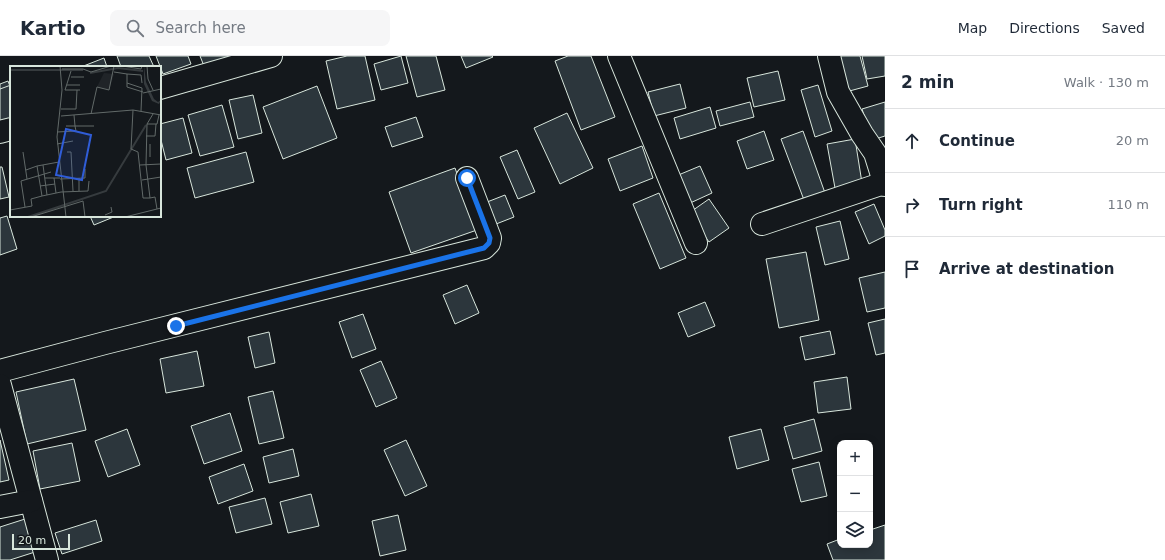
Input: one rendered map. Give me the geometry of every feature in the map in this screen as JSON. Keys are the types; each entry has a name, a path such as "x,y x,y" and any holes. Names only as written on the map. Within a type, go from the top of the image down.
{"street":[{"path":"161,88 248,59 271,56"},
{"path":"619,56 696,243"},
{"path":"762,224 885,184 875,153 862,134 838,92 829,56"},
{"path":"0,132 10,129"},
{"path":"0,371 105,343 484,248 489,243 490,238 467,178"},
{"path":"0,385 47,560"},
{"path":"0,507 31,501"}],"building":[{"path":"117,56 149,56 154,66 121,66"},
{"path":"156,56 188,56 191,64 163,74"},
{"path":"200,56 232,56 206,71"},
{"path":"347,56 365,56 375,100 337,109 326,61"},
{"path":"401,56 408,83 381,90 374,64"},
{"path":"406,56 436,56 445,90 417,97"},
{"path":"461,56 492,56 493,57 466,68"},
{"path":"568,56 591,56 615,117 581,130 555,61"},
{"path":"832,56 860,56 868,86 842,93"},
{"path":"862,56 885,56 885,76 867,79"},
{"path":"104,58 107,66 84,66"},
{"path":"778,71 785,100 754,107 747,78"},
{"path":"8,81 10,86 10,116 0,120 0,84"},
{"path":"680,84 686,108 654,116 648,92"},
{"path":"10,85 10,122 0,126 0,89"},
{"path":"818,85 832,131 815,137 801,90"},
{"path":"317,86 337,138 283,159 263,107"},
{"path":"253,95 262,133 238,139 229,100"},
{"path":"750,102 754,117 720,126 716,111"},
{"path":"885,102 885,136 872,140 862,109"},
{"path":"222,105 234,147 200,156 188,115"},
{"path":"710,107 716,128 680,139 674,118"},
{"path":"567,113 593,168 560,184 534,128"},
{"path":"416,117 423,137 392,147 385,127"},
{"path":"183,118 192,153 166,160 161,140 161,124"},
{"path":"764,131 774,160 747,169 737,141"},
{"path":"803,131 825,193 804,200 781,139"},
{"path":"855,139 862,183 835,188 827,144"},
{"path":"642,146 653,178 620,191 608,159"},
{"path":"517,150 535,192 518,199 500,157"},
{"path":"246,152 254,182 195,198 187,168"},
{"path":"700,166 712,193 688,204 676,176"},
{"path":"0,167 2,167 9,197 0,199"},
{"path":"455,168 477,230 411,253 389,192"},
{"path":"659,193 686,258 660,269 633,204"},
{"path":"505,195 514,217 491,226 482,204"},
{"path":"709,199 729,228 709,242 689,213"},
{"path":"874,204 885,230 885,236 869,244 855,212"},
{"path":"7,216 17,249 0,255 0,218"},
{"path":"90,217 114,217 94,225"},
{"path":"840,221 849,259 825,265 816,227"},
{"path":"806,252 819,320 779,328 766,259"},
{"path":"885,272 885,308 867,312 859,278"},
{"path":"467,285 479,313 455,324 443,295"},
{"path":"705,302 715,326 688,337 678,313"},
{"path":"363,314 376,349 352,358 339,322"},
{"path":"885,319 885,353 876,355 868,323"},
{"path":"830,331 835,354 805,360 800,337"},
{"path":"269,332 275,363 255,368 248,337"},
{"path":"197,351 204,386 166,393 160,359"},
{"path":"381,361 397,398 376,407 360,370"},
{"path":"847,377 851,409 818,413 814,382"},
{"path":"74,379 86,430 27,444 16,392"},
{"path":"273,391 284,438 259,444 248,397"},
{"path":"230,413 242,451 204,464 191,426"},
{"path":"814,419 822,451 793,459 784,427"},
{"path":"127,429 140,465 108,477 95,441"},
{"path":"761,429 769,460 737,469 729,437"},
{"path":"0,440 9,480 0,482"},
{"path":"406,440 427,486 405,496 384,450"},
{"path":"72,443 80,481 40,489 33,451"},
{"path":"293,449 299,476 269,483 263,457"},
{"path":"819,462 827,496 801,502 792,469"},
{"path":"244,464 253,491 218,504 209,477"},
{"path":"311,494 319,526 288,533 280,502"},
{"path":"265,498 272,524 236,533 229,507"},
{"path":"398,515 406,550 380,556 372,521"},
{"path":"25,519 35,552 10,560 0,560 0,527"},
{"path":"96,520 102,541 62,554 55,533"},
{"path":"885,525 885,560 833,560 827,544 837,540 837,548 873,548 873,529"}],"route":[{"path":"176,326 484,248 489,243 490,238 467,178"}]}
